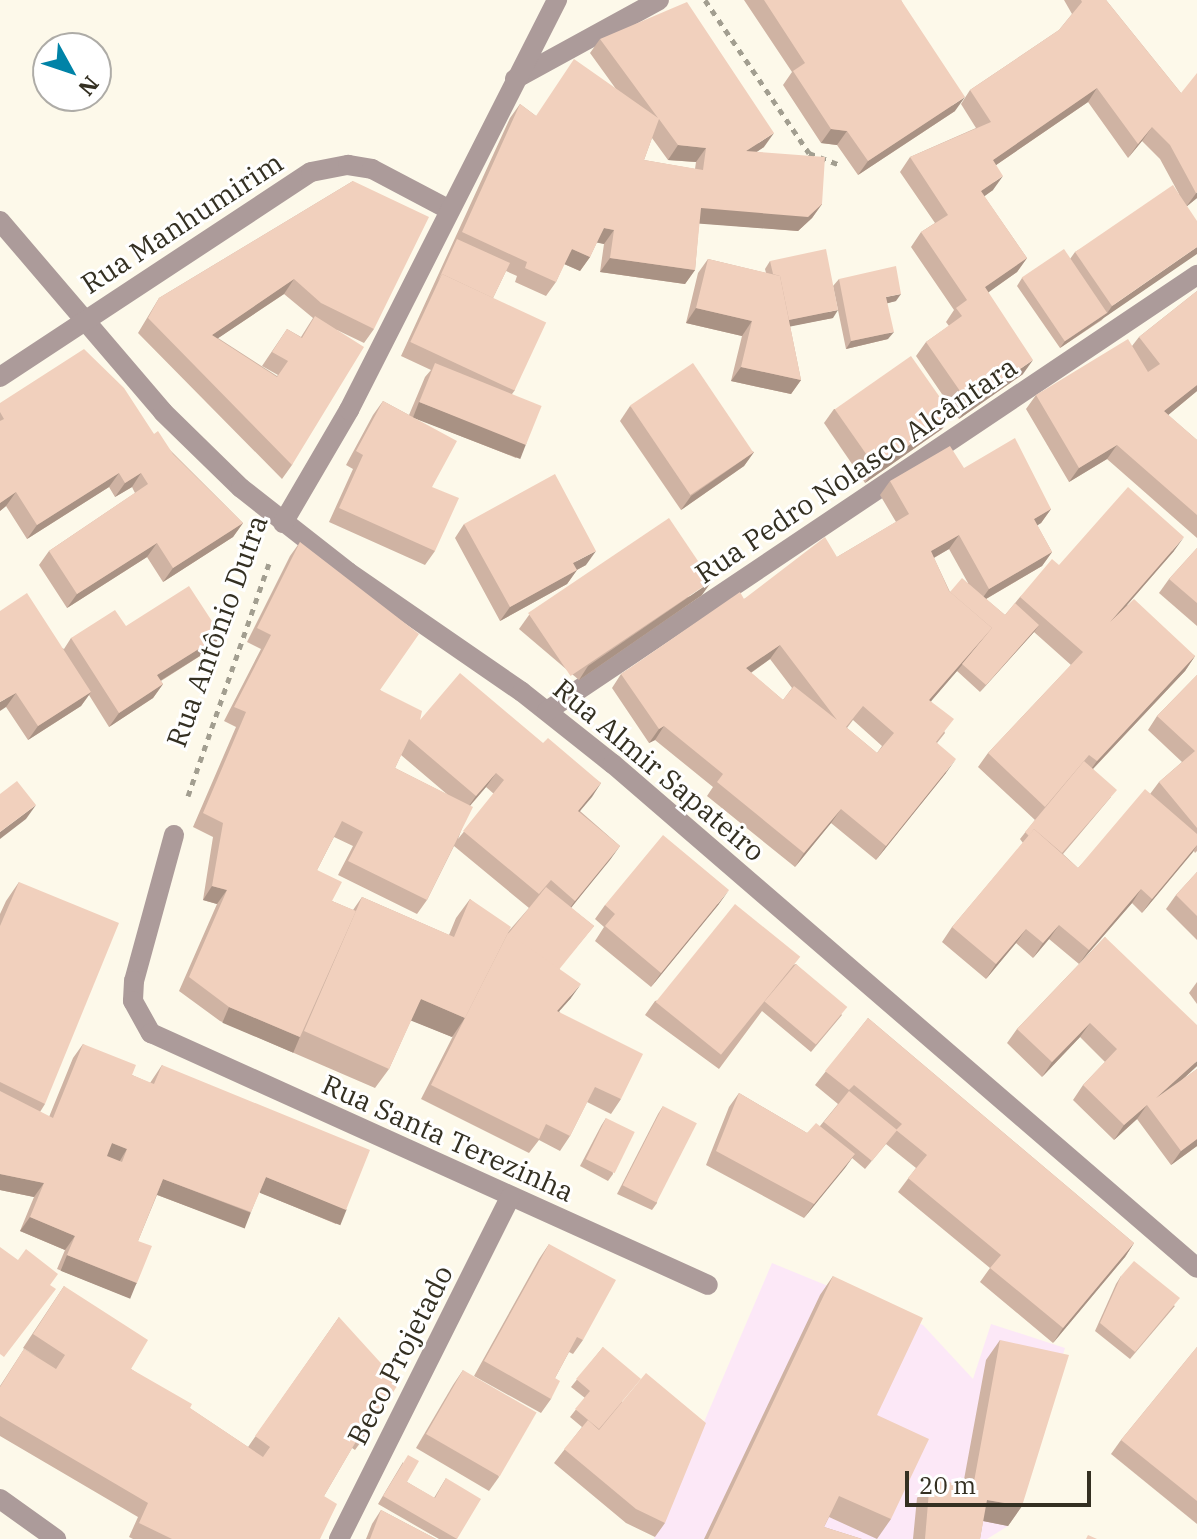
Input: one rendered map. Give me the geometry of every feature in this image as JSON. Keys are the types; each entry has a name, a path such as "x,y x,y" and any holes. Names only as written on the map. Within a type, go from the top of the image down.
{"street":[{"name":"Rua Antônio Dutra","path":"283,523 349,410 448,209 557,0"},
{"path":"515,79 659,0"},
{"name":"Rua Manhumirim","path":"0,377 311,172 348,165 372,169 448,209"},
{"name":"Rua Almir Sapateiro","path":"0,221 84,321 201,451 283,523 547,711 1197,1268"},
{"name":"Rua Pedro Nolasco Alcântara","path":"547,711 1197,275"},
{"name":"Rua Santa Terezinha","path":"174,835 134,981 140,1019 166,1042 708,1285"},
{"name":"Beco Projetado","path":"339,1539 510,1197"},
{"path":"0,1499 56,1539"}],"path":[{"path":"705,0 809,153 838,164"},
{"name":"Rua Antônio Dutra","path":"174,835 283,523"}],"shaded area":[{"path":"772,1263 923,1325 973,1379 991,1324 1065,1348 1008,1526 987,1539 654,1539"}],"building":[{"path":"764,0 901,0 965,97 868,161 847,131 831,129 793,71 805,63"},
{"path":"1081,0 1106,0 1181,93 1197,73 1197,192 1170,145 1152,127 1138,144 1097,88 993,160 1003,176 981,191 1027,258 985,287 1033,360 969,404 926,342 962,316 956,308 967,300 921,232 948,215 910,157 991,122 970,90 1059,30"},
{"path":"687,2 774,133 746,151 825,157 822,204 808,217 701,208 695,270 610,258 614,230 604,228 590,257 572,249 556,282 525,268 527,262 462,232 520,104 536,116 574,59 658,118 600,39","holes":["659,119 678,145 706,148 703,170 644,160"]},
{"path":"353,181 429,217 374,329 321,303 294,279 212,335 277,377 288,361 272,352 287,329 302,338 315,316 364,347 292,465 148,318 159,298"},
{"path":"1173,185 1197,221 1197,247 1112,306 1075,252"},
{"path":"457,239 510,263 493,298 442,274 438,281"},
{"path":"826,249 838,310 789,320 780,276 773,274 770,261"},
{"path":"1064,249 1107,313 1065,341 1022,278"},
{"path":"708,259 780,276 801,380 741,367 752,321 696,308"},
{"path":"896,266 901,294 886,297 894,332 851,341 839,279"},
{"path":"442,274 546,323 515,391 410,342"},
{"path":"1197,291 1197,385 1164,411 1197,440 1197,515 1117,445 1079,468 1036,395 1128,339 1148,372 1160,364 1139,337"},
{"path":"84,349 124,388 154,434 158,431 173,454 243,523 173,568 157,543 77,594 49,551 148,484 141,473 125,483 119,473 37,525 16,492 0,503 0,421 4,419 0,403"},
{"path":"911,356 952,415 876,468 835,409"},
{"path":"435,363 542,406 526,445 419,402"},
{"path":"693,363 753,453 690,495 630,405"},
{"path":"383,401 457,441 432,487 459,498 435,551 339,508 363,455 356,451"},
{"path":"1015,438 1051,509 1034,519 1052,552 989,589 959,535 931,551 949,591 992,628 929,700 954,719 936,742 956,759 886,846 841,809 804,853 717,782 723,774 664,726 659,729 621,674 740,592 744,599 825,537 837,557 909,514 890,481 950,446 964,468","holes":["780,645 837,720 794,686 783,700 746,668","863,706 894,733 877,753 846,727"]},
{"path":"555,474 596,551 573,563 577,570 510,607 464,524"},
{"path":"1128,487 1184,537 1110,622 1134,599 1195,656 1097,761 1089,755 1045,807 988,753 1083,652 1020,597 1052,559 1059,565"},
{"path":"669,518 711,581 571,676 528,613"},
{"path":"300,542 419,634 380,690 422,711 420,720 460,673 543,743 548,738 601,783 578,811 620,846 575,901 551,880 539,894 463,831 504,780 496,773 476,796 409,739 395,768 473,807 427,900 348,861 363,832 342,821 317,870 342,882 332,901 356,911 300,1037 229,1007 189,977 227,890 212,886 223,823 203,813 246,712 234,707 271,635 257,628"},
{"path":"1197,548 1197,603 1169,579"},
{"path":"962,578 1005,615 1015,603 1039,625 986,685 962,664 992,628 950,592"},
{"path":"189,586 221,635 157,675 163,684 119,713 71,638 115,610 126,626"},
{"path":"27,593 91,692 38,726 16,693 0,702 0,611"},
{"path":"1197,675 1197,828 1159,782 1195,751 1157,716"},
{"path":"1084,761 1117,790 1062,853 1034,829 1029,836 1025,832"},
{"path":"17,781 36,805 0,832 0,794"},
{"path":"1145,789 1197,834 1197,845 1152,899 1141,889 1089,950 1059,925 1043,943 1026,929 996,964 952,927 1034,829 1078,868"},
{"path":"663,835 729,890 661,973 605,926 615,914 605,905"},
{"path":"1197,872 1197,916 1176,895"},
{"path":"19,882 119,923 45,1104 0,1082 0,926"},
{"path":"546,887 594,926 556,973 508,934"},
{"path":"362,897 454,937 470,899 511,927 465,1018 421,999 389,1069 304,1031"},
{"path":"735,904 800,957 721,1055 656,1002"},
{"path":"508,933 581,984 557,1011 643,1054 621,1099 595,1087 570,1136 546,1124 539,1139 431,1085"},
{"path":"1105,937 1197,1025 1197,1061 1156,1098 1197,1069 1197,1139 1181,1151 1147,1105 1124,1125 1083,1085 1117,1049 1090,1023 1052,1062 1017,1029"},
{"path":"796,964 847,1007 816,1045 765,1002"},
{"path":"868,1018 1134,1243 1063,1328 990,1268 1001,1255 908,1178 927,1155 896,1130 902,1124 854,1085 849,1090 825,1071"},
{"path":"83,1044 136,1065 132,1075 154,1084 162,1065 370,1150 346,1210 266,1177 251,1212 163,1179 138,1241 152,1246 137,1283 67,1255 75,1236 30,1217 44,1183 0,1174 0,1091 53,1118","holes":["112,1143 127,1149 122,1162 107,1156"]},
{"path":"849,1091 897,1130 872,1161 824,1122"},
{"path":"739,1093 807,1133 816,1123 855,1154 814,1204 716,1151"},
{"path":"663,1106 697,1123 656,1203 623,1185"},
{"path":"606,1118 635,1132 615,1173 586,1159"},
{"path":"549,1244 616,1280 583,1340 577,1337 555,1378 560,1381 551,1399 484,1361"},
{"path":"0,1247 18,1260 26,1249 58,1274 50,1285 56,1289 4,1357 0,1354"},
{"path":"1134,1261 1180,1298 1135,1352 1100,1323 1121,1276"},
{"path":"833,1276 923,1318 877,1415 929,1439 891,1519 839,1496 824,1527 862,1539 708,1539"},
{"path":"64,1286 148,1340 131,1369 192,1404 190,1408 263,1457 270,1447 255,1436 339,1317 399,1383 365,1436 361,1433 324,1496 337,1504 320,1539 172,1539 139,1523 148,1503 0,1416 0,1387 24,1349 56,1369 65,1355 33,1334"},
{"path":"1000,1340 1069,1355 1022,1506 987,1500 980,1539 925,1539 930,1479 973,1487"},
{"path":"603,1347 641,1379 599,1429 575,1409 590,1391 576,1379"},
{"path":"1197,1347 1197,1501 1121,1440"},
{"path":"463,1370 537,1412 500,1477 426,1434"},
{"path":"646,1373 706,1423 665,1523 636,1509 564,1449 588,1420 599,1430"},
{"path":"408,1455 419,1461 407,1482 435,1498 446,1478 481,1499 457,1539 383,1496"},
{"path":"381,1510 436,1539 370,1539"}]}
